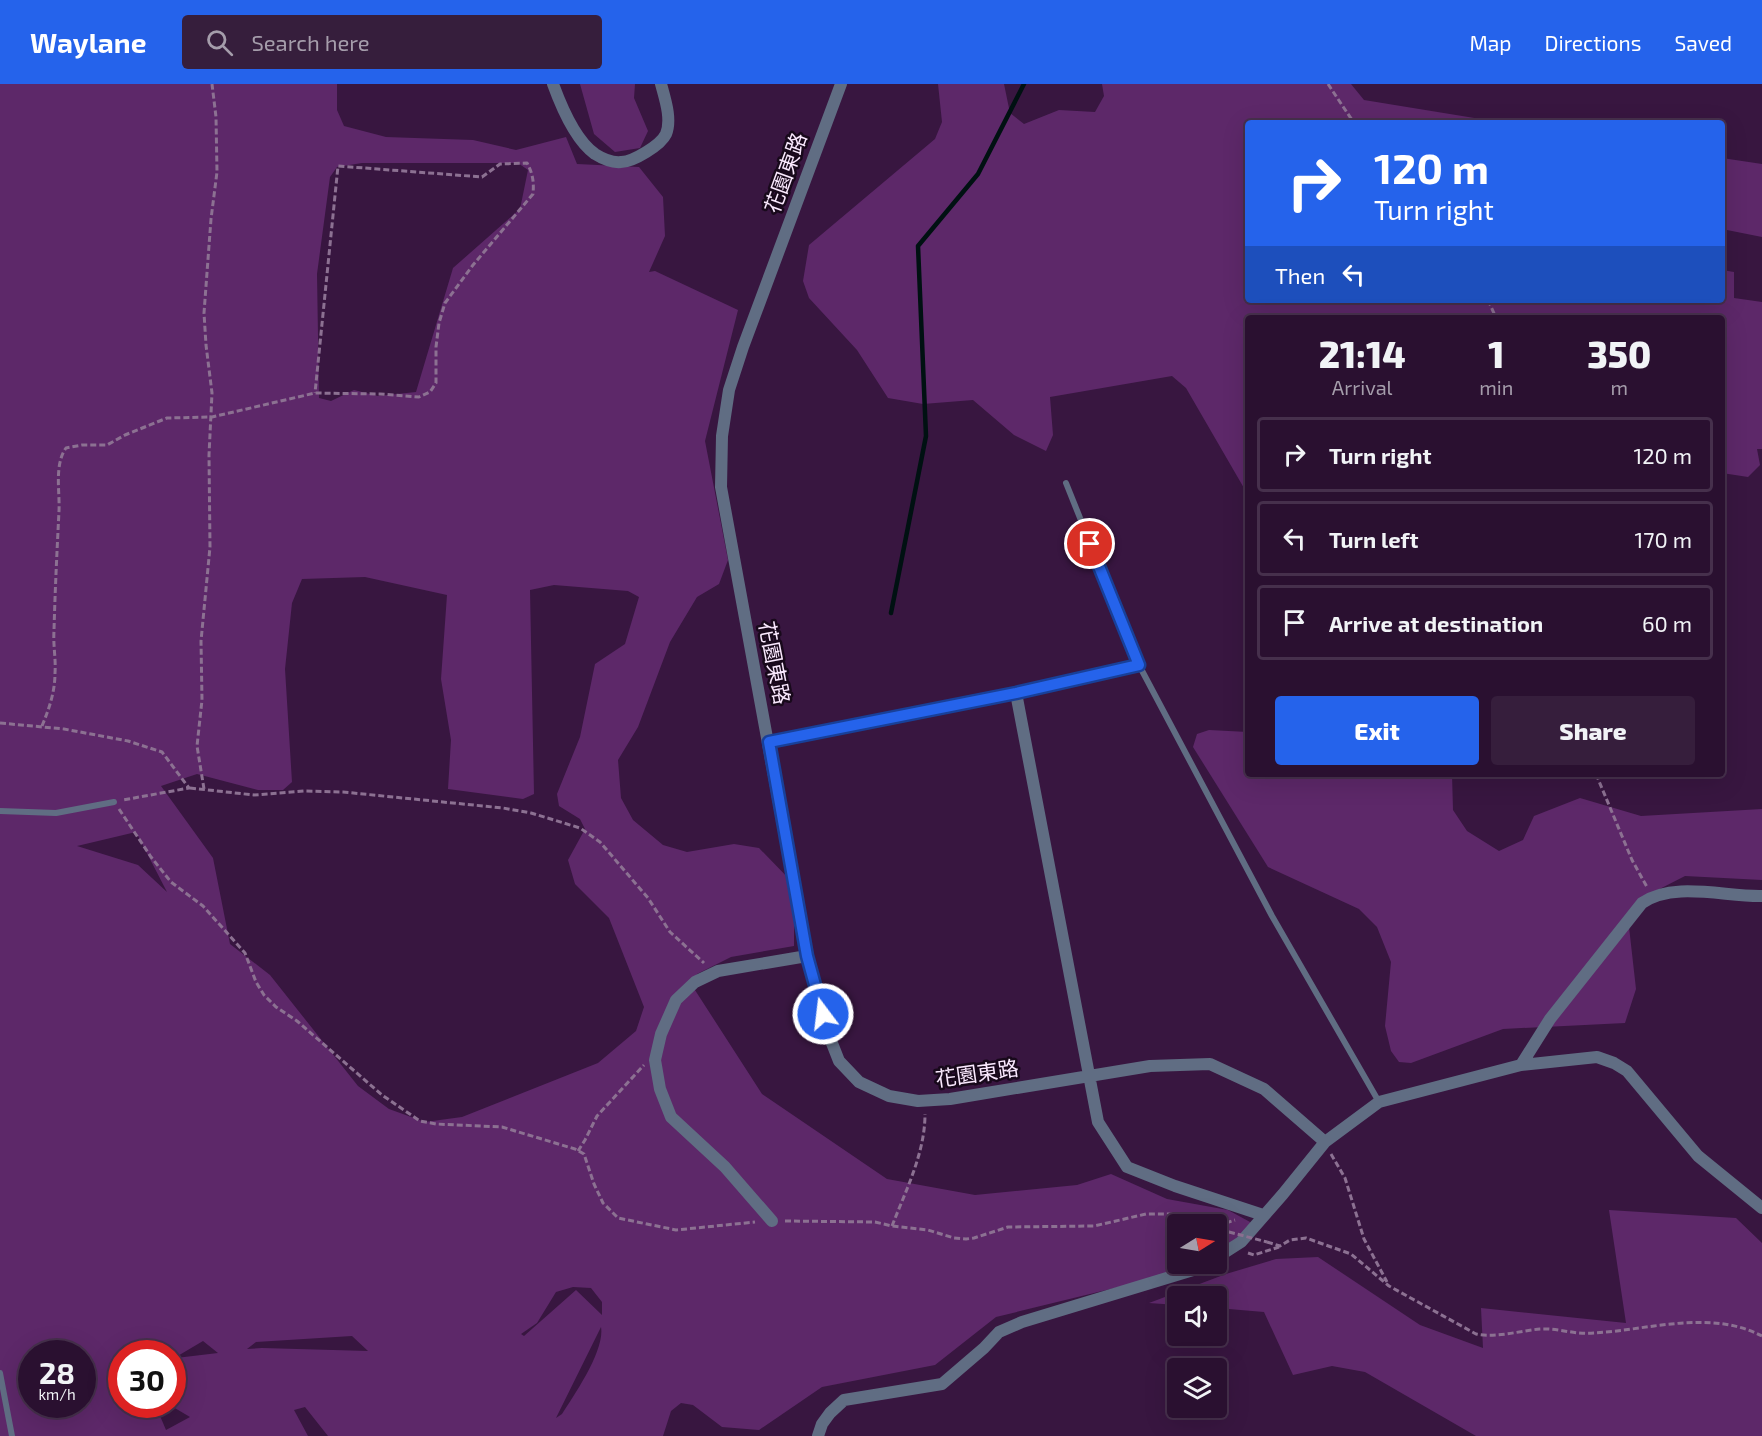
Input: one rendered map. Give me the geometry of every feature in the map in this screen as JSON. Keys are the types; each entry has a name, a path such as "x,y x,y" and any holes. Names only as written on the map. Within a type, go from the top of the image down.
{"street":[{"path":"553,84 580,141 606,161 622,163 657,146 666,134 669,118 661,84"},
{"name":"花園東路","path":"840,84 742,347 729,390 722,436 721,487 807,956 828,1033 839,1061 859,1082 890,1096 925,1100 950,1100 1150,1066 1210,1064 1264,1089 1325,1142"},
{"path":"769,742 1016,693 1139,665"},
{"path":"1016,693 1098,1122 1127,1167 1175,1186 1263,1215"},
{"path":"1521,1065 1550,1019 1642,903 1652,897 1678,891 1762,896"},
{"path":"772,1221 725,1167 671,1117 660,1089 655,1060 661,1034 676,1000 695,982 718,971 807,956"},
{"path":"1227,1253 1233,1250 1284,1194 1325,1142 1380,1102 1521,1065 1597,1057 1627,1071 1698,1156 1762,1208"},
{"path":"818,1436 830,1413 844,1400 942,1384 955,1375 999,1332 1022,1322 1180,1274"}],"lane":[{"path":"1066,483 1139,665 1272,916 1380,1102"},
{"path":"0,811 56,813 114,801"},
{"path":"0,1372 12,1436"}],"path":[{"path":"204,789 196,746 202,700 201,641 210,547 209,455 212,393 204,312 217,172 216,117 212,84"},
{"path":"1328,84 1352,120"},
{"path":"42,726 51,704 56,672 53,640 59,472 63,451 71,446 107,446 125,435 167,418 212,417 315,393 419,397 430,392 436,383 436,347 439,323 445,303 472,265 533,194 532,172 527,163 500,164 482,177 338,166 315,393"},
{"path":"0,723 64,729 128,741 162,752 189,788"},
{"path":"1597,777 1632,860 1652,897"},
{"path":"718,971 698,959 670,932 648,898 600,842 580,828 531,813 377,795 304,791 254,795 189,788 114,801 151,857 171,882 203,906 245,953 264,996 382,1095 420,1121 436,1124 501,1127 530,1134 584,1154 603,1203 618,1218 676,1230 772,1221 875,1222 928,1230 954,1238 974,1239 1008,1227 1094,1227 1146,1214 1167,1214"},
{"path":"578,1151 597,1116 609,1101 644,1065 655,1060"},
{"path":"892,1226 912,1176 925,1133 925,1100"},
{"path":"1325,1142 1345,1178 1364,1239 1389,1286"},
{"path":"1227,1231 1280,1246"},
{"path":"1233,1250 1254,1255 1300,1238 1336,1248 1357,1257 1389,1286 1466,1330 1485,1336 1541,1329 1594,1334 1661,1324 1688,1323 1744,1328 1762,1336"}],"shaded area":[{"path":"0,84 337,84 337,110 344,126 386,137 473,140 516,150 566,137 577,164 639,167 663,197 665,236 649,272 655,271 738,310 705,441 728,560 719,584 697,597 670,642 638,727 618,760 621,798 633,820 663,845 687,852 734,844 759,848 794,884 794,946 731,957 697,974 693,987 762,1094 887,1179 975,1195 1077,1185 1111,1174 1167,1199 1228,1210 1250,1222 1249,1234 1227,1246 1227,1214 1167,1214 1167,1274 1170,1274 996,1317 935,1365 822,1387 759,1430 722,1427 693,1405 681,1403 671,1411 663,1436 328,1436 305,1407 294,1410 308,1436 0,1436","holes":["362,163 518,163 528,170 520,209 453,268 416,392 378,396 354,390 331,401 319,398 317,274 330,177 337,167","365,577 447,595 441,679 451,740 448,789 523,799 534,794 530,590 554,585 628,591 639,597 625,644 595,664 580,737 557,794 559,806 580,819 585,829 568,860 575,884 609,918 644,1007 636,1031 598,1063 462,1117 425,1122 389,1109 358,1086 270,975 230,944 213,858 161,786 197,774 258,790 283,790 292,782 285,669 292,603 302,579","136,832 167,892 138,865 77,846","573,1287 591,1288 602,1302 602,1315 576,1290 524,1336 521,1334 537,1323 556,1292","601,1327 601,1337 594,1359 562,1414 556,1418","352,1336 368,1351 247,1349 256,1342"]},
{"path":"580,84 635,84 634,98 648,131 640,148 615,152 594,134"},
{"path":"938,84 1004,84 1010,113 1024,124 1059,110 1095,112 1104,96 1102,84 1351,84 1364,100 1487,120 1245,120 1245,303 1725,303 1725,270 1734,272 1734,298 1762,302 1762,449 1757,449 1760,465 1748,477 1725,473 1725,315 1245,315 1245,490 1186,388 1172,376 1050,397 1053,435 1046,451 1014,435 973,400 923,404 888,398 857,350 809,298 803,281 809,245 935,139 942,122"},
{"path":"1725,158 1762,164 1762,237 1725,230"},
{"path":"1209,730 1245,732 1245,777 1452,777 1453,810 1467,831 1499,851 1523,840 1534,816 1580,798 1641,816 1762,809 1762,880 1685,876 1642,898 1628,918 1636,989 1625,1023 1503,1029 1411,1063 1399,1062 1391,1051 1385,1026 1391,962 1377,927 1359,909 1268,867 1193,747 1197,734"},
{"path":"1609,1210 1736,1218 1762,1243 1762,1436 1476,1436 1365,1372 1332,1366 1293,1375 1264,1312 1227,1309 1227,1286 1194,1286 1276,1259 1318,1257 1420,1325 1483,1348 1481,1308 1626,1323"},
{"path":"1167,1296 1167,1304 1149,1303"}],"waterway":[{"path":"891,613 926,436 918,246 978,174 1024,84"}],"route":[{"path":"823,1014 807,956 769,742 1016,693 1139,665 1090,544"}]}
